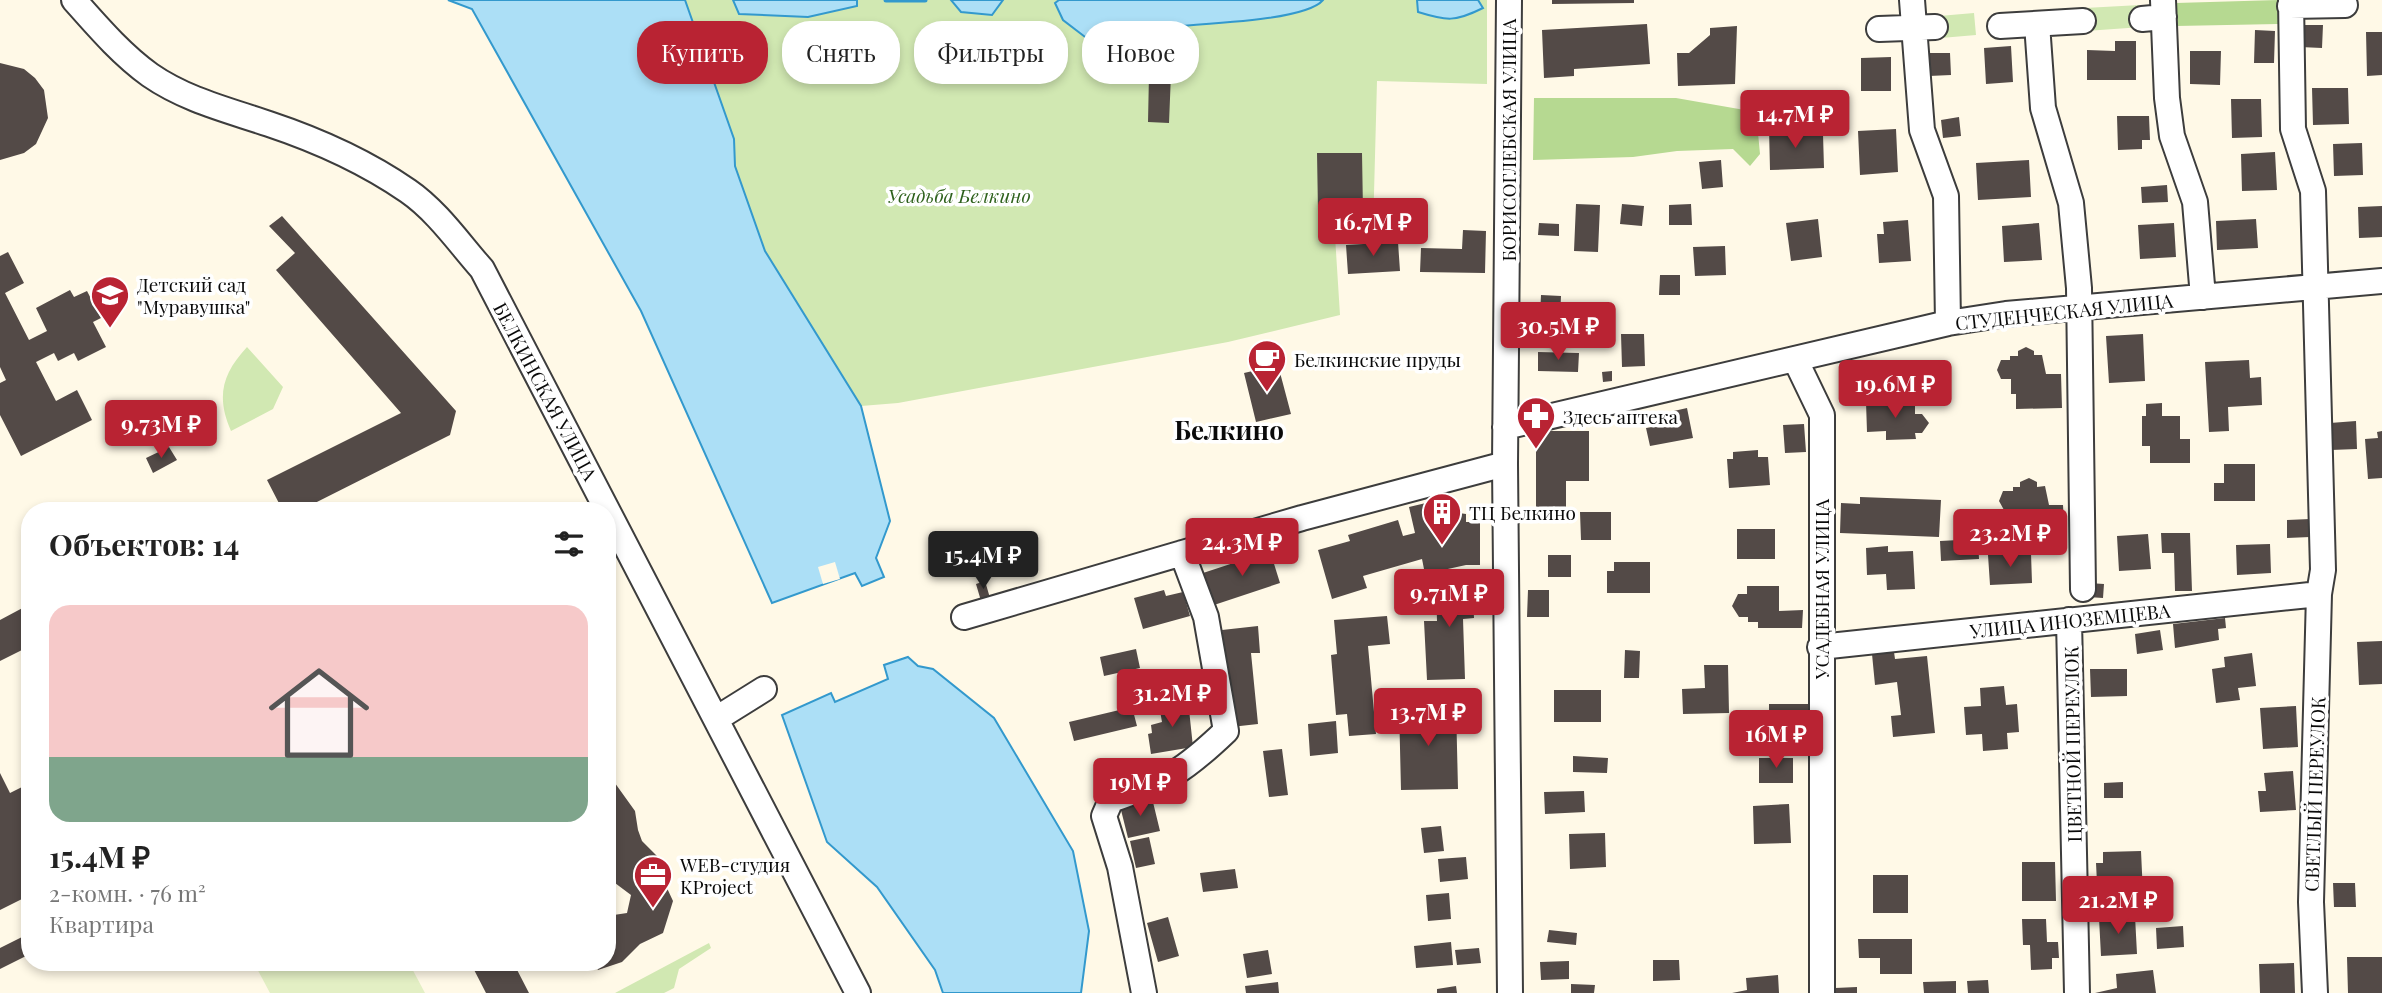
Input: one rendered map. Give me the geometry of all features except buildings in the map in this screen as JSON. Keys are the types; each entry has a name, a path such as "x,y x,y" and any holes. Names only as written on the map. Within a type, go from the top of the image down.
{"street":[{"name":"БЕЛКИНСКАЯ УЛИЦА","path":"74,0 123,53 152,76 224,111 269,124 335,150 411,193 445,226 482,269 604,502"},
{"name":"БОРИСОГЛЕБСКАЯ УЛИЦА","path":"1509,0 1505,464 1510,993"},
{"path":"1912,0 1924,28 1922,130 1946,196 1948,323"},
{"path":"2291,3 2345,5"},
{"name":"СВЕТЛЫЙ ПЕРЕУЛОК","path":"2291,3 2293,128 2313,191 2318,288 2323,570 2319,594 2311,902 2315,993"},
{"path":"2156,12 2172,136 2195,202 2203,297"},
{"path":"2000,26 2083,21"},
{"path":"2037,24 2043,108 2071,204 2080,308 2083,589"},
{"path":"1879,29 1924,28"},
{"name":"СТУДЕНЧЕСКАЯ УЛИЦА","path":"1505,427 1948,323 2080,308 2382,281"},
{"name":"УСАДЕБНАЯ УЛИЦА","path":"1795,359 1822,415 1822,993"},
{"path":"964,617 1182,553 1505,464"},
{"name":"БЕЛКИНСКАЯ УЛИЦА","path":"616,526 858,993"},
{"path":"1144,993 1120,867 1104,816 1111,800 1159,783 1180,771 1226,731 1206,617 1182,553"},
{"name":"УЛИЦА ИНОЗЕМЦЕВА","path":"1820,647 2319,594"},
{"name":"ЦВЕТНОЙ ПЕРЕУЛОК","path":"2069,620 2077,993"},
{"path":"716,719 764,689"}],"green space":[{"name":"Усадьба Белкино","path":"685,0 1487,0 1487,84 1377,81 1373,231 1335,236 1340,315 1228,342 898,403 861,406 765,251 735,166 734,139 715,84 768,84 768,21 692,21"},
{"path":"2278,0 2278,24 2176,26 2176,3"},
{"path":"2140,5 2142,27 2086,31 2085,8"},
{"path":"1974,13 1976,35 1941,38 1939,16"},
{"path":"1534,98 1676,98 1756,112 1760,154 1750,166 1733,149 1677,151 1633,157 1533,160"},
{"path":"247,347 283,387 273,409 231,431 224,407 224,386 232,367"},
{"path":"709,943 711,948 679,969 674,988 664,993 615,993"},
{"path":"258,971 413,971 425,993 270,993"}],"water":[{"path":"448,0 685,0 692,21 637,21 637,84 715,84 734,139 735,166 765,251 861,406 890,521 876,558 884,577 862,586 855,573 772,603 641,311 472,9"},
{"path":"733,0 857,0 857,6 808,17 739,14"},
{"path":"951,0 1003,0 992,15 961,12"},
{"path":"1059,0 1323,0 1310,8 1289,14 1231,22 1199,25 1199,21 1082,21 1082,35 1068,21 1063,20 1055,3"},
{"path":"1417,0 1478,0 1483,8 1451,19 1418,12"},
{"path":"908,657 918,666 933,669 994,718 1073,851 1089,931 1081,993 943,993 935,970 877,887 827,842 782,715 831,693 835,702 888,679 884,665"}],"pier":[{"path":"835,562 840,579 823,584 818,567"}],"waterway":[{"path":"886,0 925,0"}],"place":[{"name":"Детский сад \"Муравушка\"","path":"110,329"},
{"name":"Белкинские пруды","path":"1267,393"},
{"name":"Здесь аптека","path":"1536,450"},
{"name":"ТЦ Белкино","path":"1442,546"},
{"name":"WEB-студия KProject","path":"653,909"}],"district":[{"name":"Белкино","path":"1229,429"}]}
